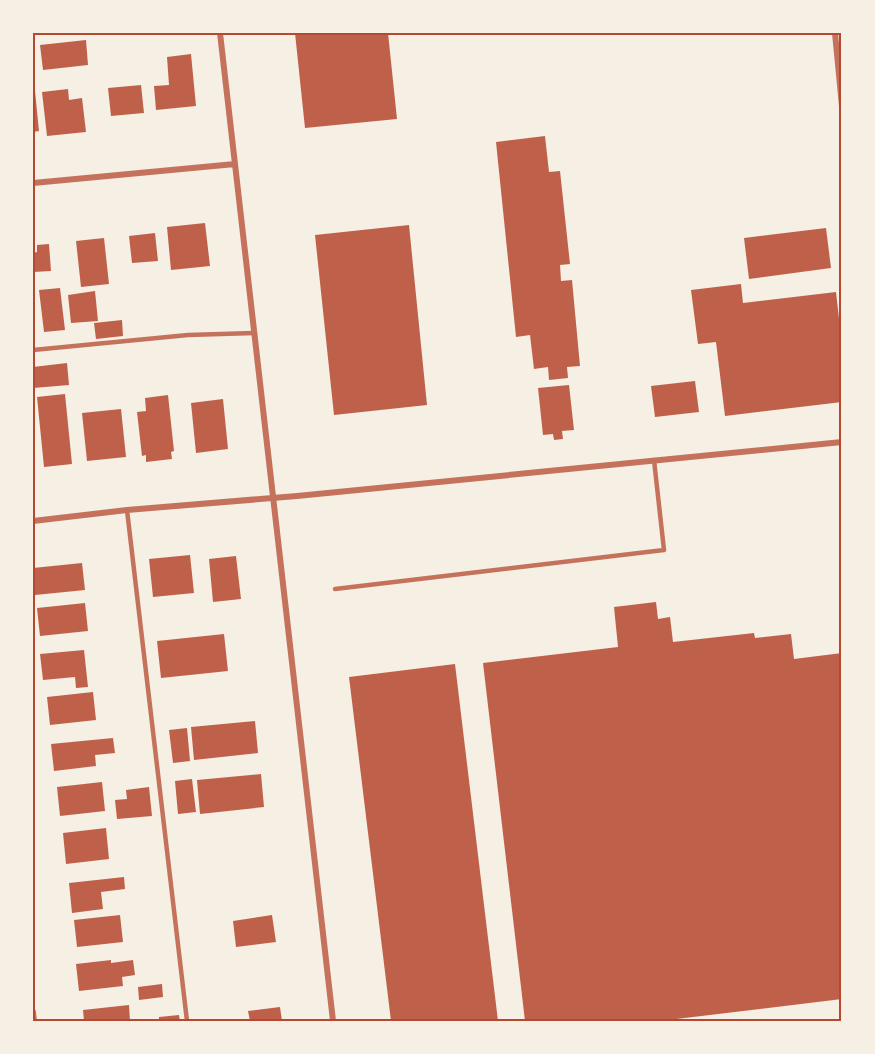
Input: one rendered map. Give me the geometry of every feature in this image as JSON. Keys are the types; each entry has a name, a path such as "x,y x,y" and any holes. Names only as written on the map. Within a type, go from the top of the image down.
{"street":[{"path":"220,33 333,1021"},
{"path":"835,33 842,106"},
{"path":"33,183 235,164"},
{"path":"33,521 842,442"},
{"path":"33,1012 34,1021"}],"lane":[{"path":"33,350 188,335 254,333"},
{"path":"335,589 664,550 654,460"},
{"path":"128,510 187,1021"}],"building":[{"path":"295,33 388,33 397,119 305,128"},
{"path":"86,40 88,65 43,70 40,45"},
{"path":"191,54 196,106 156,110 154,86 169,85 167,57"},
{"path":"141,85 144,113 111,116 108,88"},
{"path":"68,89 69,100 82,98 86,132 47,136 42,92"},
{"path":"33,91 35,91 39,131 33,132"},
{"path":"545,136 549,172 560,171 570,264 560,265 561,281 572,280 580,366 567,367 568,378 549,380 548,367 534,369 530,335 516,337 496,142"},
{"path":"205,223 210,266 171,270 167,227"},
{"path":"409,225 427,405 334,415 315,235"},
{"path":"826,228 831,268 749,279 744,238"},
{"path":"155,233 158,261 132,263 129,236"},
{"path":"104,238 109,284 81,287 76,241"},
{"path":"49,244 51,271 33,272 33,253 37,252 37,245"},
{"path":"741,284 743,303 836,292 842,345 842,402 725,416 716,342 698,344 691,290"},
{"path":"60,288 65,330 44,332 39,290"},
{"path":"95,291 98,321 71,323 68,295"},
{"path":"122,320 123,336 96,339 94,323"},
{"path":"67,363 69,385 33,388 33,367"},
{"path":"695,381 699,412 655,417 651,386"},
{"path":"569,385 574,430 562,431 563,439 554,440 553,434 543,435 538,388"},
{"path":"65,394 72,464 44,467 37,397"},
{"path":"168,395 174,451 171,452 172,459 146,462 146,455 142,456 137,412 146,411 145,398"},
{"path":"223,399 228,449 196,453 191,403"},
{"path":"121,409 126,457 87,461 82,413"},
{"path":"190,555 194,593 153,597 149,559"},
{"path":"236,556 241,599 213,602 209,559"},
{"path":"82,563 85,590 35,595 33,568"},
{"path":"656,602 658,619 670,617 673,642 754,633 755,638 791,634 794,659 842,653 842,999 660,1021 525,1021 483,663 618,647 614,607"},
{"path":"85,603 88,631 40,636 37,608"},
{"path":"224,634 228,671 161,678 157,641"},
{"path":"84,650 88,687 76,688 75,677 43,680 40,654"},
{"path":"455,664 498,1021 391,1021 349,677"},
{"path":"93,692 96,720 50,725 47,697"},
{"path":"255,721 258,753 194,760 191,727"},
{"path":"187,728 190,761 173,763 169,730"},
{"path":"113,738 115,753 95,755 96,766 54,771 51,744"},
{"path":"261,774 264,807 200,814 197,780"},
{"path":"192,779 196,812 178,814 175,781"},
{"path":"102,782 105,811 60,816 57,787"},
{"path":"149,787 152,816 117,819 115,800 127,799 126,790"},
{"path":"106,828 109,859 66,864 63,833"},
{"path":"124,877 125,889 101,892 103,909 72,913 69,883"},
{"path":"120,915 123,942 77,947 74,920"},
{"path":"272,915 276,942 236,947 233,921"},
{"path":"111,960 111,963 133,960 135,975 122,977 123,986 79,991 76,964"},
{"path":"162,984 163,997 139,1000 138,987"},
{"path":"129,1005 130,1021 84,1021 83,1010"},
{"path":"280,1007 282,1021 250,1021 248,1011"},
{"path":"179,1015 180,1021 159,1021 159,1017"}]}
